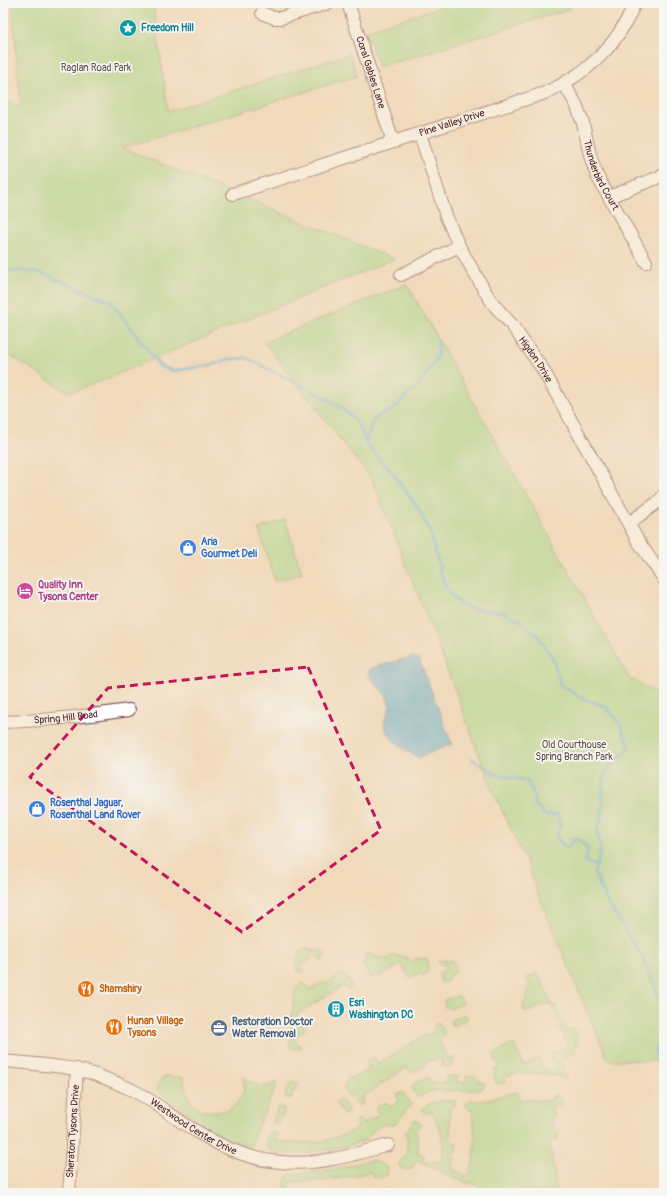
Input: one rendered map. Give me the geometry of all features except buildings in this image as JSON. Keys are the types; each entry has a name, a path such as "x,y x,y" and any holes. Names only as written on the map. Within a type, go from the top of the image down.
{"street":[{"path":"262,13 274,18 281,18 328,3"},
{"name":"Coral Gables Lane","path":"348,3 392,142"},
{"name":"Pine Valley Drive","path":"233,194 545,93 564,84 581,74 610,46 621,30 635,3"},
{"name":"Thunderbird Court","path":"564,84 576,104 584,123 590,155 597,176 646,262"},
{"name":"Higdon Drive","path":"420,134 446,216 459,246 486,293 511,324 542,368 638,541 664,579"},
{"path":"609,197 664,175"},
{"path":"401,274 459,246"},
{"path":"629,523 658,502 664,495"},
{"name":"Spring Hill Road","path":"3,722 57,719 129,710"},
{"name":"Westwood Center Drive","path":"3,1062 77,1069 100,1077 145,1096 214,1142 256,1158 280,1162 309,1162 335,1159 388,1145"},
{"name":"Sheraton Tysons Drive","path":"69,1193 77,1069"}],"highlighted area":[{"path":"308,667 381,830 242,932 30,777 108,688"}],"green space":[{"name":"Raglan Road Park","path":"12,3 153,3 168,111 350,54 357,76 122,148 394,259 104,380 69,393 3,351 3,100 21,107"},
{"path":"453,3 566,3 570,9 379,67 366,31"},
{"name":"Old Courthouse Spring Branch Park","path":"407,284 629,678 664,698 664,1061 608,1060 537,892 527,863 492,789 435,637 372,480 264,342"},
{"path":"285,520 302,573 275,581 259,529"},
{"path":"305,948 321,950 324,953 324,959 321,961 314,952 309,954 311,959 302,964 304,971 301,973 297,971 297,961"},
{"path":"366,953 372,956 389,959 391,956 407,957 408,960 416,961 417,958 428,959 428,973 424,975 419,973 410,978 401,964 379,977 377,974 371,978 363,966"},
{"path":"440,960 454,962 456,972 450,975 446,982 442,983 440,981 439,973 446,969 446,964 442,965 438,963"},
{"path":"344,973 352,986 348,990 344,985 297,1014 305,1029 294,1039 298,1045 301,1046 300,1050 292,1048 290,1046 292,1015 295,992 297,988 302,983 305,984 310,990 323,982 325,984"},
{"path":"538,973 553,1006 556,1005 567,1031 572,1028 577,1035 577,1045 573,1055 566,1054 561,1072 567,1076 566,1079 552,1075 521,1073 506,1076 506,1082 497,1084 494,1070 499,1067 493,1054 514,1044 524,1065 539,1059 544,1069 550,1070 554,1066 550,1054 568,1046 550,1003 527,1012 522,1009 530,987 527,978"},
{"path":"459,996 461,998 461,1004 451,1009 445,1007 444,1000"},
{"path":"463,1015 467,1016 467,1019 451,1025 452,1019"},
{"path":"439,1024 442,1027 445,1035 439,1040 447,1059 451,1057 454,1058 454,1062 451,1067 442,1066 441,1059 425,1061 426,1066 414,1072 410,1071 409,1068 406,1068 362,1097 363,1103 361,1105 358,1105 344,1089 348,1078 358,1076 370,1069 366,1063 367,1061 374,1057 379,1063 418,1039 435,1031 434,1026"},
{"path":"167,1076 184,1078 184,1087 192,1104 202,1110 212,1112 223,1111 237,1103 244,1091 243,1077 260,1086 267,1086 276,1082 277,1084 251,1145 247,1146 226,1138 208,1128 159,1091 157,1087 161,1079"},
{"path":"448,1076 458,1077 457,1083 466,1083 466,1076 475,1076 478,1081 485,1083 483,1088 480,1090 431,1091 419,1097 415,1094 412,1086 420,1080 429,1078 430,1083 446,1083"},
{"path":"294,1082 298,1083 296,1091 293,1091 292,1098 287,1098 285,1095 286,1091"},
{"path":"517,1092 520,1099 551,1101 553,1095 556,1095 562,1099 562,1107 553,1105 552,1129 558,1132 558,1139 557,1141 550,1140 556,1193 497,1193 470,1182 469,1184 416,1160 412,1168 408,1170 401,1168 399,1164 405,1156 407,1150 406,1132 414,1120 417,1120 420,1123 420,1126 415,1131 418,1137 418,1153 424,1155 423,1161 432,1164 436,1161 440,1163 443,1154 443,1142 440,1131 431,1111 425,1114 422,1110 433,1102 456,1101 455,1106 450,1106 450,1142 457,1143 457,1150 456,1153 448,1153 449,1156 455,1157 452,1169 468,1176 474,1155 475,1133 473,1109 469,1109 466,1105 467,1102 471,1100 484,1100"},
{"path":"403,1093 411,1105 394,1125 379,1126 364,1141 353,1145 326,1150 296,1153 272,1151 266,1146 268,1134 271,1132 276,1134 275,1141 297,1143 318,1142 338,1137 358,1128 355,1121 357,1119 359,1119 363,1124 379,1114 376,1110 377,1107 386,1102 391,1107 399,1101 397,1094"},
{"path":"337,1100 341,1100 345,1104 348,1111 346,1114 344,1115 335,1102"},
{"path":"278,1107 284,1108 283,1116 281,1116 278,1122 274,1123 273,1120"},
{"path":"370,1160 386,1167 386,1175 375,1178 372,1176 371,1172 331,1180 291,1181 289,1188 287,1189 284,1186 287,1177 291,1174 340,1168"}],"water":[{"path":"412,657 419,659 452,744 420,758 400,746 387,733 385,723 390,707 387,697 368,673 371,668"}],"waterway":[{"path":"3,270 38,272 110,301 160,366 173,371 210,365 229,359 247,358 322,396 339,406 352,417 361,430 365,442 394,475 419,509 431,535 443,582 452,597 470,609 502,612 519,620 538,636 553,659 560,684 582,698 607,707 620,724 630,748 605,771 602,795 603,811 597,832 601,850 594,873 609,905 644,960 661,1002 664,1020"},
{"path":"365,442 373,421 381,414 392,410 419,385 438,356 438,341"},
{"path":"472,759 495,774 527,781 535,797 534,803 546,816 558,814 560,825 557,833 558,840 566,847 570,846 573,839 578,839 588,849 585,861 596,866"},
{"path":"664,1035 654,1050 658,1067 664,1074"}],"place":[{"name":"Freedom Hill","path":"128,28"},
{"name":"Aria Gourmet Deli","path":"188,548"},
{"name":"Quality Inn Tysons Center","path":"25,591"},
{"name":"Rosenthal Jaguar, Rosenthal Land Rover","path":"37,809"},
{"name":"Shamshiry","path":"86,989"},
{"name":"Esri Washington DC","path":"336,1009"},
{"name":"Hunan Village Tysons","path":"114,1027"},
{"name":"Restoration Doctor Water Removal","path":"219,1028"}]}
